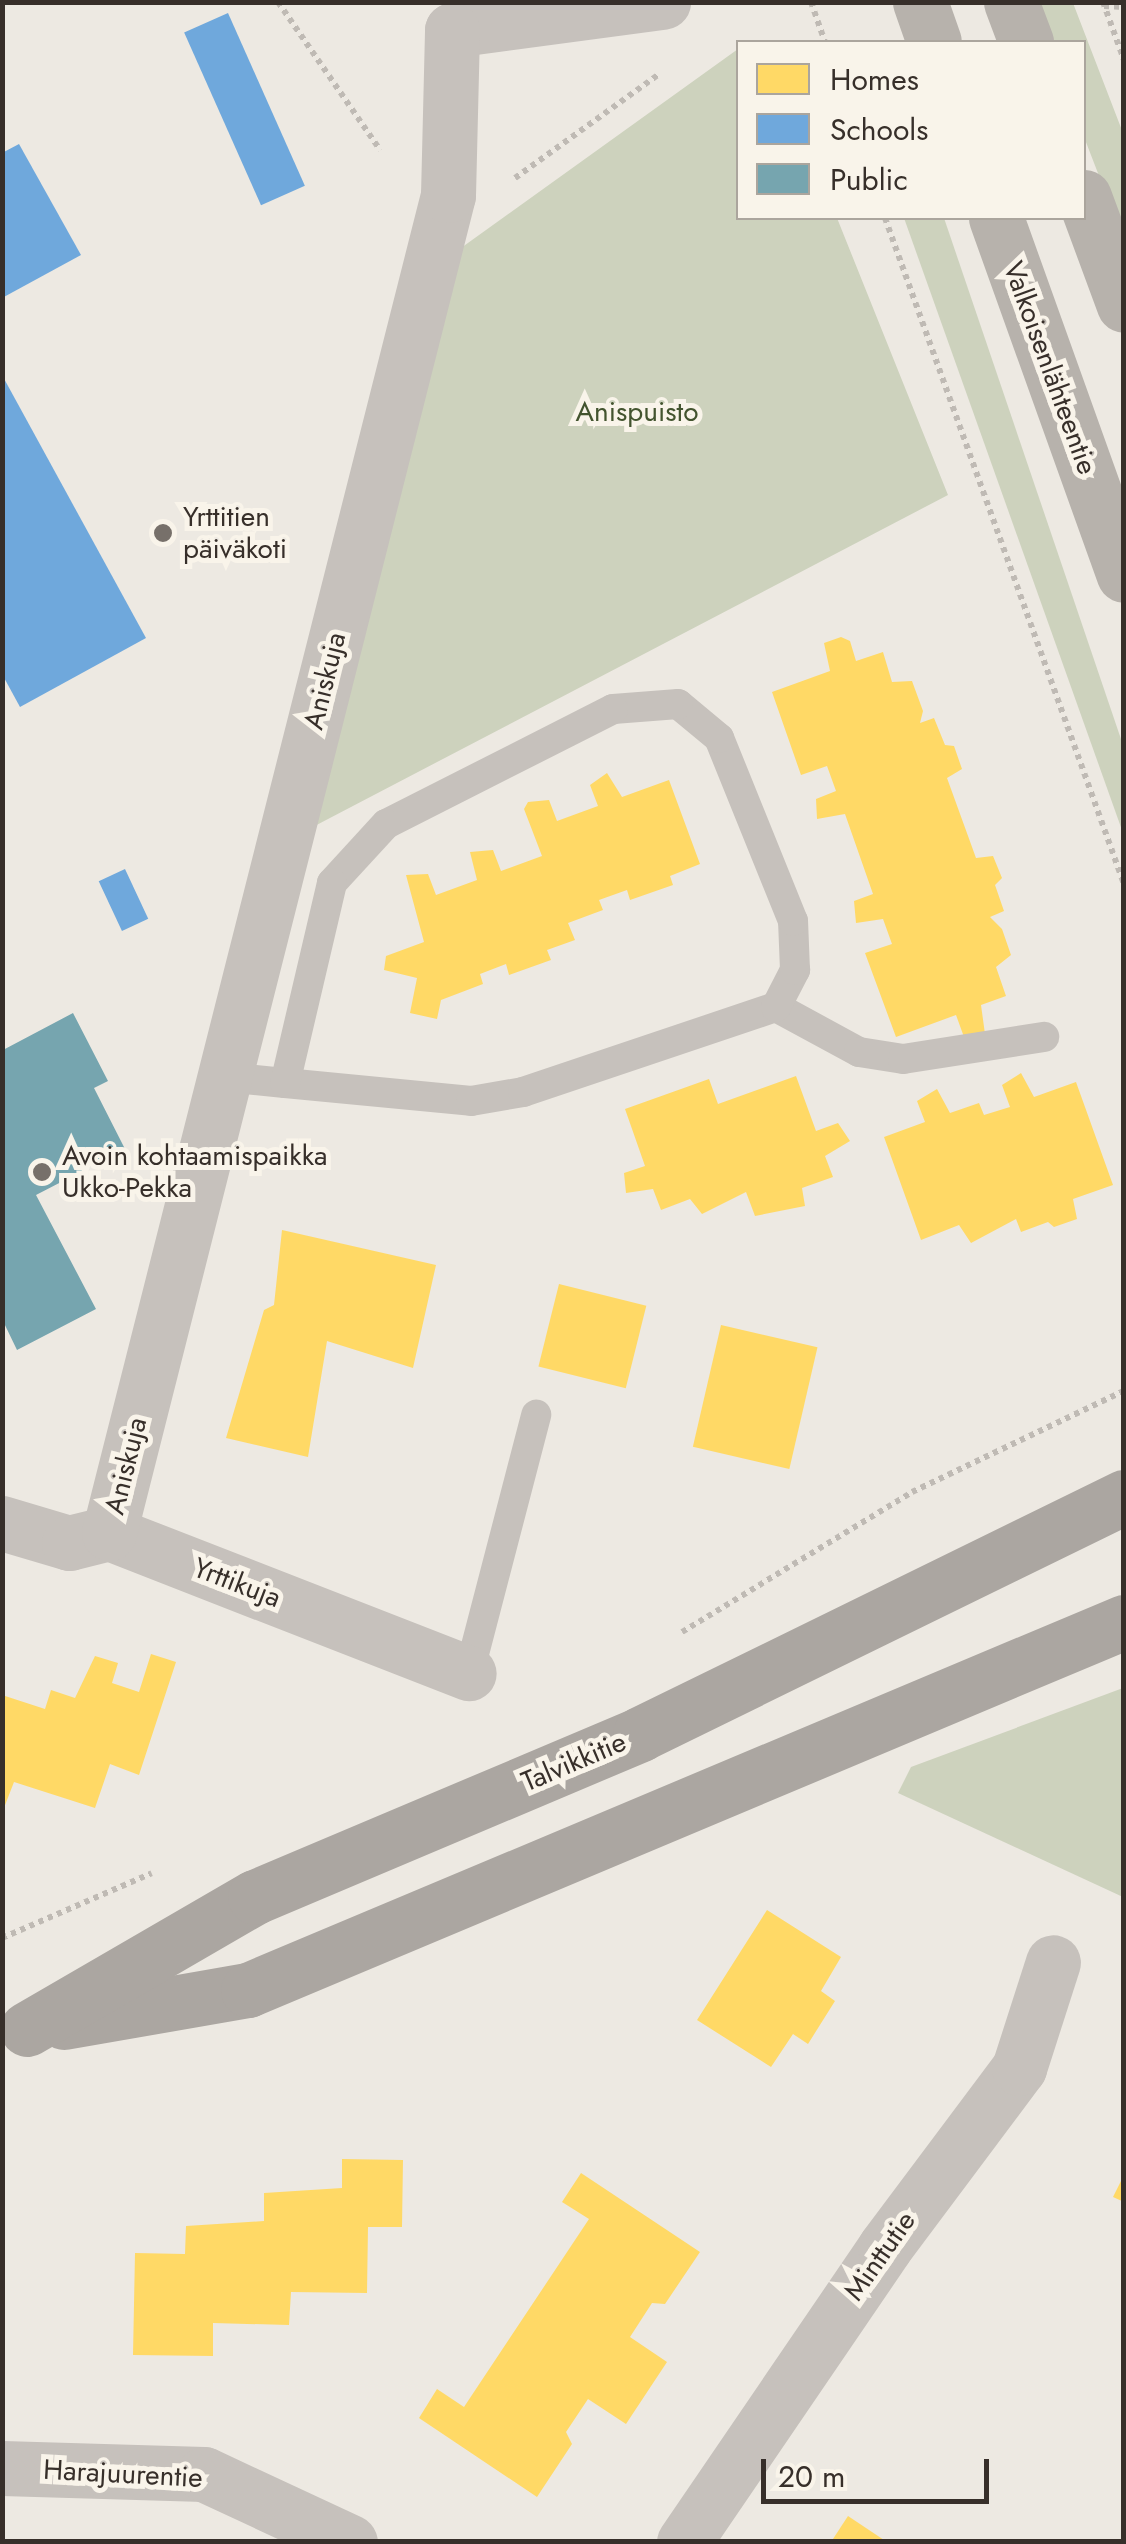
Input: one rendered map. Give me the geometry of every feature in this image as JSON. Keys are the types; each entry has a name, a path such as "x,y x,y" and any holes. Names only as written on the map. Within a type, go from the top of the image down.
{"main road":[{"path":"920,2 933,40"},
{"path":"1011,2 1025,40"},
{"path":"1086,202 1124,305"},
{"name":"Valkoisenlähteentie","path":"997,220 1124,576"},
{"name":"Talvikkitie","path":"15,2033 256,1897 640,1734 1124,1497"},
{"name":"Talvikkitie","path":"15,2033 248,1990 1124,1622"}],"street":[{"name":"Aniskuja","path":"108,1533 448,195 442,16 663,2"},
{"name":"Yrttikuja","path":"2,1523 69,1543 108,1533 468,1673"},
{"name":"Minttutie","path":"684,2542 884,2247 1018,2068 1054,1962"},
{"name":"Harajuurentie","path":"2,2468 204,2474 350,2542"}],"lane":[{"path":"225,1077 286,1083 471,1101 523,1092 776,1007 795,970 793,921 719,738 678,704 612,709 386,824 332,883 286,1083"},
{"path":"776,1007 858,1052 902,1059 1044,1036"},
{"path":"468,1673 536,1415"}],"path":[{"path":"811,2 824,40"},
{"path":"1124,7 1103,4 1124,60"},
{"path":"886,220 1124,884"},
{"path":"668,1639 912,1492 1124,1391"},
{"path":"2,1938 165,1867"}],"green space":[{"path":"1030,3 1073,3 1123,133 1123,238 1086,142 1086,40 1045,40"},
{"name":"Anispuisto","path":"736,50 736,220 838,220 948,495 307,830 454,253"},
{"path":"905,220 945,220 1123,745 1123,833"},
{"path":"1123,1688 1123,1897 898,1793 911,1767"}],"building: Homes":[{"path":"841,637 850,641 856,661 883,652 892,682 912,681 923,711 920,723 934,718 945,745 954,746 962,769 947,778 976,858 993,856 1002,878 995,885 1004,911 990,917 1002,929 1011,955 996,967 1006,996 981,1005 985,1034 964,1037 956,1015 896,1037 865,953 892,944 883,919 856,923 854,901 873,894 845,814 817,819 816,799 836,791 827,766 801,775 772,692 830,671 824,643"},
{"path":"607,773 622,797 669,780 700,864 670,876 673,885 630,900 627,890 599,900 603,910 568,923 575,940 547,950 551,960 509,975 506,964 480,974 483,984 441,1000 437,1019 410,1013 417,978 384,970 386,956 424,942 406,875 428,874 436,895 477,880 470,852 493,850 501,871 542,856 524,809 528,802 549,800 557,821 598,806 590,785"},
{"path":"1021,1073 1034,1097 1076,1082 1113,1185 1073,1199 1077,1219 1054,1227 1048,1222 1021,1232 1016,1219 971,1243 959,1225 921,1240 884,1137 925,1122 917,1101 937,1089 950,1113 979,1103 984,1115 1010,1107 1002,1085"},
{"path":"796,1076 816,1131 838,1123 850,1141 825,1156 833,1177 802,1188 805,1206 755,1216 746,1192 702,1214 690,1199 661,1210 653,1189 626,1193 624,1173 645,1166 625,1109 709,1079 718,1104"},
{"path":"282,1230 436,1265 413,1368 327,1341 308,1457 226,1438 264,1310 274,1305"},
{"path":"559,1284 646,1306 626,1388 538,1366"},
{"path":"721,1325 817,1347 789,1469 693,1447"},
{"path":"151,1654 176,1662 139,1775 110,1764 95,1808 14,1782 2,1813 2,1695 45,1709 51,1690 75,1698 95,1656 118,1663 112,1683 139,1692"},
{"path":"767,1910 841,1957 821,1991 835,2001 808,2044 793,2034 771,2067 697,2020"},
{"path":"342,2159 403,2160 402,2227 368,2227 367,2293 291,2292 289,2325 213,2323 213,2356 133,2355 135,2253 185,2254 186,2226 264,2221 264,2193 342,2188"},
{"path":"581,2173 700,2252 665,2304 652,2303 630,2337 667,2362 626,2424 588,2399 566,2432 572,2444 537,2497 419,2418 437,2389 464,2407 589,2219 562,2202"},
{"path":"1124,2175 1124,2202 1113,2197"},
{"path":"848,2516 887,2542 831,2542"}],"building: Schools":[{"path":"228,13 305,186 261,205 184,33"},
{"path":"19,144 81,255 2,298 2,153"},
{"path":"2,375 146,638 20,707 2,674"},
{"path":"125,869 148,919 122,931 99,881"}],"building: Public":[{"name":"Avoin kohtaamispaikka Ukko-Pekka","path":"73,1013 108,1081 94,1088 125,1149 36,1195 96,1309 17,1350 3,1321 3,1050"}],"place":[{"name":"Yrttitien päiväkoti","path":"163,533"},
{"name":"Avoin kohtaamispaikka Ukko-Pekka","path":"42,1172"}]}
